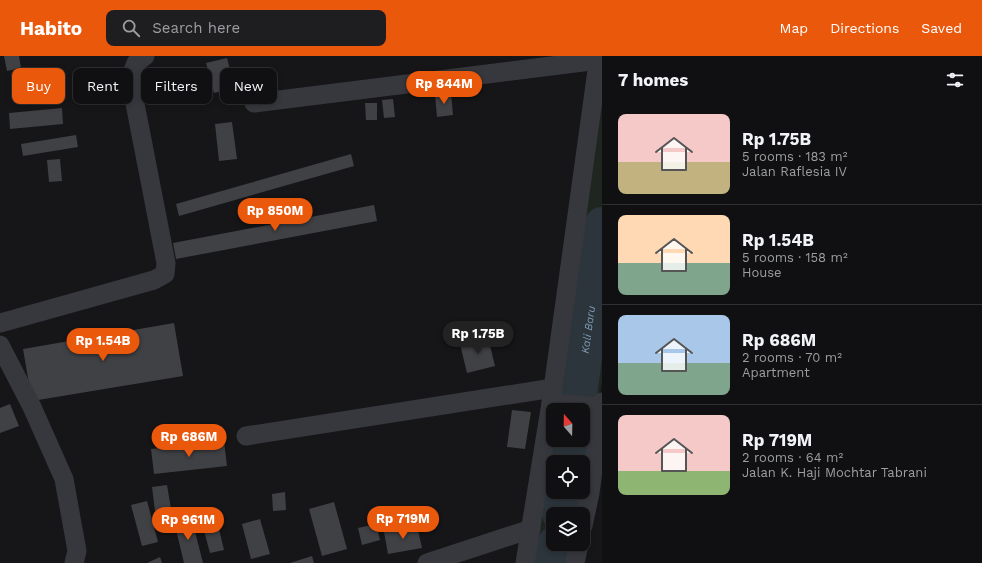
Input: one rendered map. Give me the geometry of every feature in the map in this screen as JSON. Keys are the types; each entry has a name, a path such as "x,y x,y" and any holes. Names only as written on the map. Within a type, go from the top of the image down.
{"street":[{"path":"0,323 154,280 165,274 166,263 130,78 136,63 145,56"},
{"path":"277,101 599,68 554,398 525,563"},
{"path":"0,345 32,407 64,480 77,551 74,563"},
{"path":"246,436 554,398 599,406 596,492 590,508"},
{"path":"427,563 531,529"},
{"path":"575,563 578,551"}],"shaded area":[{"path":"602,56 602,381 590,461 590,455 546,455 546,499 584,499 583,507 546,507 546,551 574,551 571,563 525,563 546,425 546,447 590,447 590,403 549,403"}],"building":[{"path":"4,56 19,56 21,68 12,68 12,70 7,71"},
{"path":"227,58 230,68 220,68 220,92 214,93 212,86 212,68 207,68 206,63"},
{"path":"451,93 453,115 437,117 435,95"},
{"path":"393,99 395,117 384,118 382,100"},
{"path":"365,103 377,103 377,120 366,120"},
{"path":"62,108 63,124 10,129 9,113"},
{"path":"232,122 237,159 219,161 215,124"},
{"path":"76,135 78,147 23,156 21,144"},
{"path":"351,154 354,166 179,216 176,204"},
{"path":"60,159 62,181 49,182 47,160"},
{"path":"374,205 377,221 176,259 173,243"},
{"path":"174,323 183,376 32,401 23,349"},
{"path":"488,337 495,366 467,373 460,344"},
{"path":"10,404 19,426 0,433 0,408"},
{"path":"512,410 531,412 525,449 507,447"},
{"path":"224,441 227,466 154,474 151,449"},
{"path":"167,485 171,509 155,511 152,487"},
{"path":"285,492 286,510 273,511 272,494"},
{"path":"147,501 158,542 142,546 131,505"},
{"path":"334,502 347,549 322,556 309,509"},
{"path":"215,512 224,550 210,553 200,516"},
{"path":"191,516 203,563 184,563 174,521"},
{"path":"260,519 270,554 251,559 242,524"},
{"path":"376,524 380,540 362,545 358,528"},
{"path":"417,526 422,548 388,554 384,532"},
{"path":"312,556 314,563 290,563"},
{"path":"160,557 162,563 147,563"}],"waterway":[{"name":"Kali Baru","path":"578,403 602,225"},
{"name":"Kali Baru","path":"570,455 572,447"},
{"name":"Kali Baru","path":"561,507 563,499"},
{"name":"Kali Baru","path":"551,563 554,551"}]}
